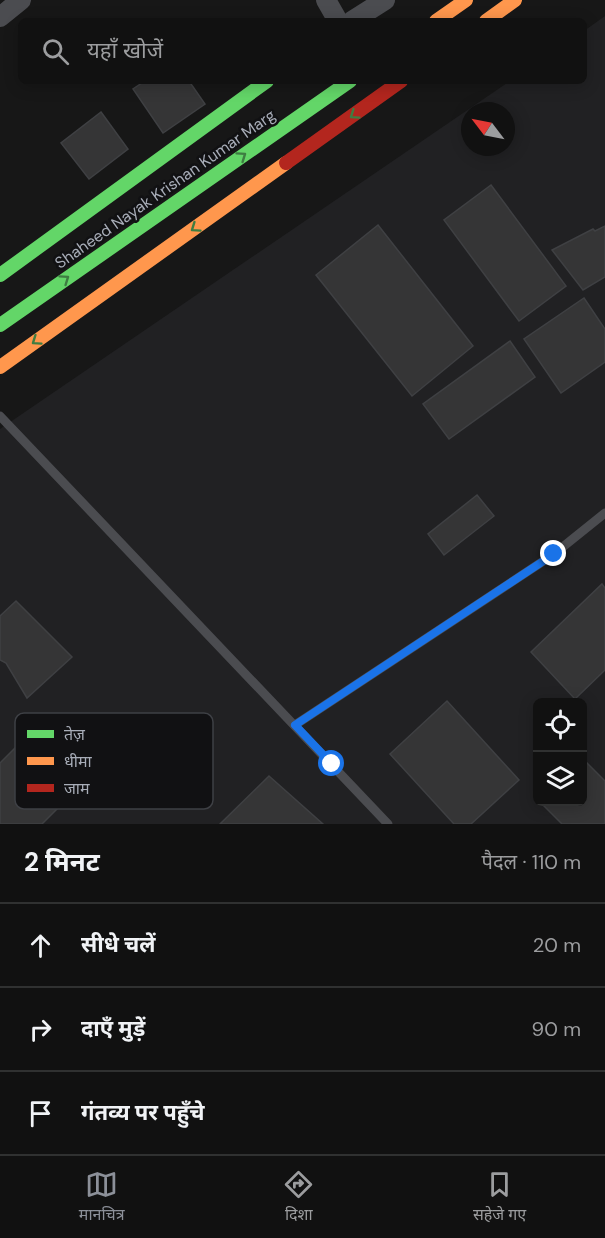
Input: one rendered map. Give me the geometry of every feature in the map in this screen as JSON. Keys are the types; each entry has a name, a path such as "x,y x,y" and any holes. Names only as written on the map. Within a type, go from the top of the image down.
{"main road":[{"path":"440,18 466,0"},
{"path":"490,18 515,0"},
{"path":"0,275 263,84"},
{"name":"Shaheed Nayak Krishan Kumar Marg","path":"0,325 346,84"},
{"path":"0,367 397,84"}],"street":[{"path":"0,17 21,0"},
{"path":"326,0 336,18"},
{"path":"357,18 386,0"}],"lane":[{"path":"0,416 388,824"},
{"path":"295,725 554,554 605,513"}],"shaded area":[{"path":"605,16 605,824 0,824 0,429 461,114 461,156 515,156 515,102 479,102 506,84 587,84 587,29"}],"building":[{"path":"140,84 191,84 205,104 163,133 133,89"},
{"path":"101,112 128,149 89,179 61,143"},
{"path":"491,185 566,286 519,321 444,220"},
{"path":"378,225 473,346 412,396 316,275"},
{"path":"605,226 605,277 583,290 552,250 593,229 595,231"},
{"path":"584,298 605,329 605,362 561,393 524,339"},
{"path":"510,341 535,377 449,439 423,404"},
{"path":"477,495 494,516 444,555 428,534"},
{"path":"602,584 605,588 605,670 576,698 531,652"},
{"path":"16,601 72,657 27,698 6,663 0,660 0,616"},
{"path":"447,701 519,780 471,824 454,824 390,754"},
{"path":"15,748 15,809 57,809 42,824 0,824 0,763"},
{"path":"587,763 605,781 605,824 562,824 544,806 587,806"},
{"path":"269,776 323,824 220,824"}],"traffic: fast":[{"path":"0,275 263,84"},
{"path":"0,325 346,84"}],"traffic: slow":[{"path":"440,18 466,0"},
{"path":"490,18 515,0"},
{"path":"0,367 286,163"}],"traffic: jam":[{"path":"286,163 397,84"}],"route":[{"path":"332,764 295,725 554,554"}]}
